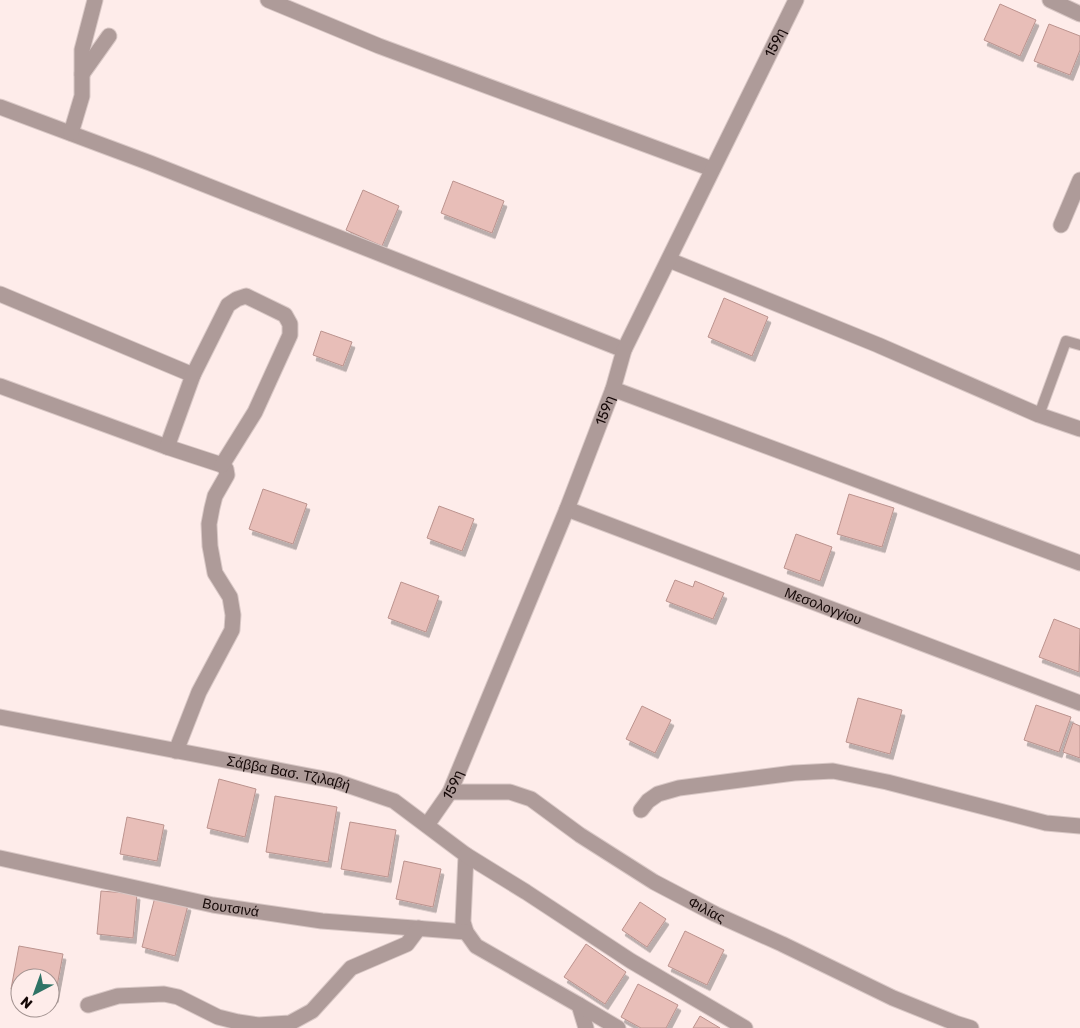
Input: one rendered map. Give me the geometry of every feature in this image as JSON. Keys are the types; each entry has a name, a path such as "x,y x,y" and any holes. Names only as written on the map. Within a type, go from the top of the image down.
{"street":[{"path":"71,133 82,96 82,50 96,0"},
{"path":"268,0 379,46 712,169"},
{"name":"159η","path":"427,824 450,792 613,390 624,350 796,0"},
{"path":"1050,0 1080,14"},
{"path":"82,74 110,36"},
{"path":"0,107 71,133 624,350"},
{"path":"1061,225 1080,180"},
{"path":"669,260 1039,415 1080,429"},
{"path":"0,294 193,375"},
{"path":"167,447 193,375 228,305 246,296 285,315 290,324 290,335 255,412 222,465"},
{"path":"0,386 222,465 226,469 228,475 215,496 209,524 210,546 215,573 230,597 233,615 232,630 199,692 176,751"},
{"path":"613,390 1080,563"},
{"name":"Μεσολογγίου","path":"566,509 1080,703"},
{"name":"Σάββα Βασ. Τζιλαβή","path":"0,716 335,781 394,801 466,855 631,961 745,1028"},
{"path":"641,810 648,801 658,794 679,788 794,773 833,771 887,782 1046,823 1080,826"},
{"name":"Φιλίας","path":"450,792 510,792 531,799 580,835 645,877 698,905 893,998 955,1024 971,1028"},
{"path":"466,855 463,922 466,932 476,946 618,1028"},
{"name":"Βουτσινά","path":"0,858 213,905 322,920 466,932"},
{"path":"88,1005 118,996 164,994 178,997 218,1017 238,1022 258,1025 290,1023 312,1011 351,968 407,944 419,928"},
{"path":"579,1006 586,1028"}],"lane":[{"path":"1039,415 1066,341 1080,345"}],"building":[{"path":"1000,4 1036,20 1020,56 984,40"},
{"path":"1049,24 1080,36 1080,50 1070,75 1034,61"},
{"path":"453,181 504,201 492,233 441,213"},
{"path":"363,190 399,206 382,246 346,230"},
{"path":"724,298 768,317 752,356 708,337"},
{"path":"321,331 352,342 343,366 313,355"},
{"path":"263,489 307,504 293,544 249,529"},
{"path":"849,494 894,508 882,547 837,534"},
{"path":"439,506 474,519 462,551 427,538"},
{"path":"796,534 832,547 820,581 784,568"},
{"path":"675,580 693,587 695,581 724,593 713,619 666,601"},
{"path":"401,582 439,596 426,632 388,618"},
{"path":"1054,619 1080,629 1079,672 1039,657"},
{"path":"858,698 902,710 890,754 846,742"},
{"path":"1036,705 1071,717 1059,752 1024,740"},
{"path":"642,706 671,720 655,753 626,739"},
{"path":"1073,723 1080,726 1080,758 1063,752"},
{"path":"219,779 256,789 245,837 207,828"},
{"path":"275,796 337,807 328,862 266,852"},
{"path":"127,817 164,825 157,861 120,854"},
{"path":"350,822 396,830 388,877 341,869"},
{"path":"404,861 441,869 433,907 396,899"},
{"path":"101,891 137,894 133,938 97,934"},
{"path":"155,897 188,905 175,956 142,947"},
{"path":"640,902 666,919 647,947 622,930"},
{"path":"685,931 724,950 707,985 668,966"},
{"path":"586,944 626,972 605,1004 564,977"},
{"path":"19,946 63,954 60,970 60,968 15,968"},
{"path":"638,984 678,1005 666,1028 641,1028 621,1017"},
{"path":"700,1016 720,1028 693,1028"}]}
